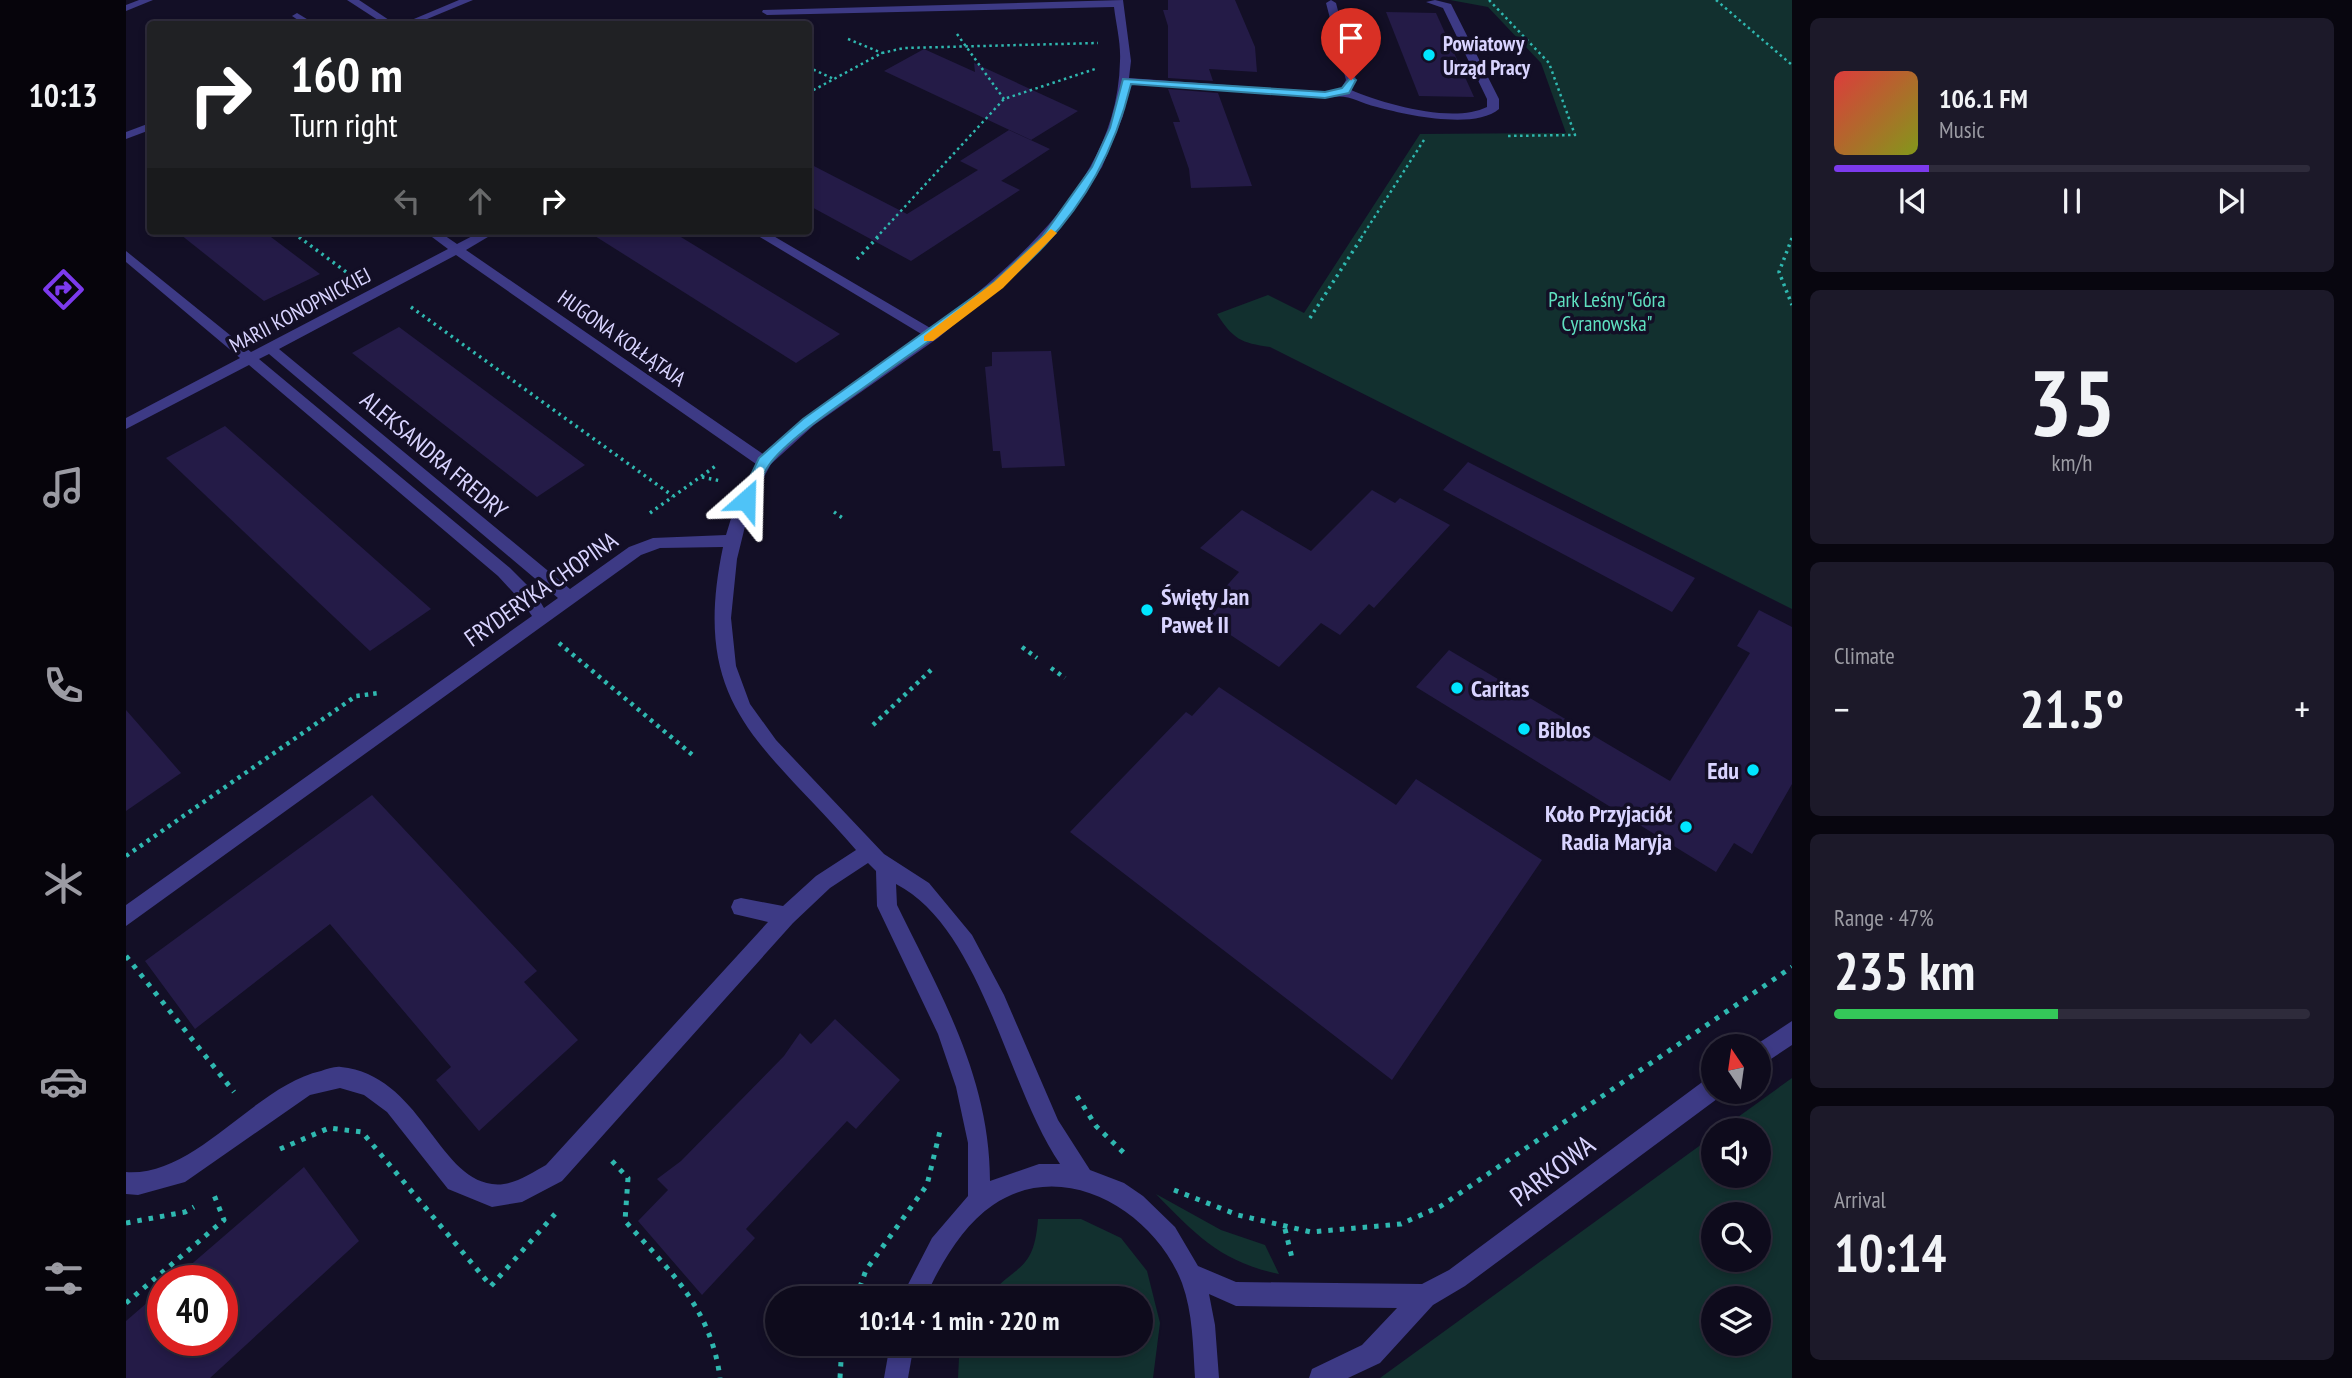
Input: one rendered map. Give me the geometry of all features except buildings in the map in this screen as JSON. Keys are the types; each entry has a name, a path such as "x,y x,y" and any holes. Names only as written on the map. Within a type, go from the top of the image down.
{"street":[{"path":"126,8 148,0"},
{"path":"352,0 385,21"},
{"path":"414,21 467,0"},
{"path":"766,21 768,0"},
{"path":"767,12 1119,2 1129,53 1126,81 1115,128 1097,167 1046,239 999,285 933,335 808,422 764,462 740,514 733,541 723,597 722,626 727,665 737,694 774,752 879,859 920,888 961,936 1002,1010 1051,1130 1082,1177"},
{"path":"1126,81 1325,95 1345,91 1377,105 1419,112 1488,114 1493,109 1493,99 1447,6 1431,2"},
{"path":"1331,3 1351,80 1345,91"},
{"path":"297,16 305,21"},
{"path":"126,136 147,127"},
{"name":"HUGONA KOŁŁĄTAJA","path":"435,235 764,462"},
{"name":"MARII KONOPNICKIEJ","path":"126,424 484,235"},
{"path":"764,235 933,335"},
{"path":"126,255 504,572 529,598 540,617"},
{"name":"ALEKSANDRA FREDRY","path":"271,349 568,597"},
{"name":"FRYDERYKA CHOPINA","path":"126,917 635,551 659,542 733,541"},
{"path":"126,1183 138,1184 177,1174 305,1085 340,1077 370,1086 396,1104 456,1181 492,1196 522,1191 554,1173 786,916 823,882 879,859"},
{"path":"879,859 887,906 948,1031 967,1087 979,1143 979,1201"},
{"path":"741,907 786,916"},
{"path":"1771,1047 1792,1032"},
{"name":"PARKOWA","path":"1321,1378 1371,1354 1424,1296 1457,1278 1701,1097"},
{"path":"920,1286 941,1248 979,1201 1008,1185 1049,1174 1082,1177 1115,1190 1145,1211 1170,1240 1190,1274 1201,1313 1207,1378"},
{"name":"PARKOWA","path":"1190,1274 1236,1294 1424,1296"},
{"path":"896,1378 900,1356"}],"path":[{"path":"1489,0 1549,63 1575,135 1494,136"},
{"path":"1716,0 1792,65"},
{"path":"953,25 964,46 1004,99"},
{"path":"836,38 858,42 882,53"},
{"path":"812,91 882,53 904,48 1110,43"},
{"path":"812,69 834,79"},
{"path":"856,260 1004,99 1096,69"},
{"path":"1310,318 1427,137"},
{"path":"296,235 355,279"},
{"path":"1792,237 1779,272 1792,305"},
{"path":"407,304 673,496"},
{"path":"701,477 731,483"},
{"path":"834,512 844,519"},
{"path":"540,617 551,636 695,757"},
{"path":"1022,647 1037,657"},
{"path":"1051,668 1065,678"},
{"path":"873,724 931,670"},
{"path":"126,856 356,696 382,693"},
{"path":"126,956 256,1119 276,1151 328,1126 348,1126 362,1132 491,1286"},
{"path":"1168,1185 1238,1215 1285,1228 1311,1232 1401,1224 1441,1206 1792,967"},
{"path":"1070,1083 1096,1126 1130,1159"},
{"path":"860,1286 866,1270 927,1185 940,1128 938,1118"},
{"path":"587,1137 628,1178 625,1221 707,1320 717,1346 720,1378"},
{"path":"126,1223 138,1223 185,1212 224,1188"},
{"path":"126,1303 224,1220 214,1195"},
{"path":"840,1378 841,1356"}],"green space":[{"name":"Park Leśny \"Góra Cyranowska\"","path":"1450,0 1792,0 1792,609 1270,347 1252,344 1239,338 1217,314 1268,295 1304,313 1420,134 1566,133 1541,63 1488,7"},
{"path":"1792,1078 1792,1378 1380,1378 1701,1145 1701,1188 1771,1188 1771,1118 1737,1118 1756,1104 1771,1104 1771,1093"},
{"path":"1156,1194 1221,1230 1265,1245 1279,1274 1241,1262 1211,1245"},
{"path":"1038,1219 1081,1219 1121,1238 1147,1271 1151,1286 998,1286 1022,1266 1036,1236"},
{"path":"1153,1295 1160,1323 1153,1378 958,1378 959,1358 1153,1356"}],"slow traffic":[{"path":"928,338 999,285 1051,233"}],"place":[{"name":"Powiatowy Urząd Pracy","path":"1429,55"},
{"name":"Święty Jan Paweł II","path":"1147,610"},
{"name":"Caritas","path":"1457,688"},
{"name":"Biblos","path":"1524,729"},
{"name":"Edu","path":"1753,770"},
{"name":"Koło Przyjaciół Radia Maryja","path":"1686,827"}],"route":[{"path":"746,500 764,462 808,422 933,335 999,285 1046,239 1097,167 1115,128 1126,81 1325,95 1345,91 1351,80"}]}
